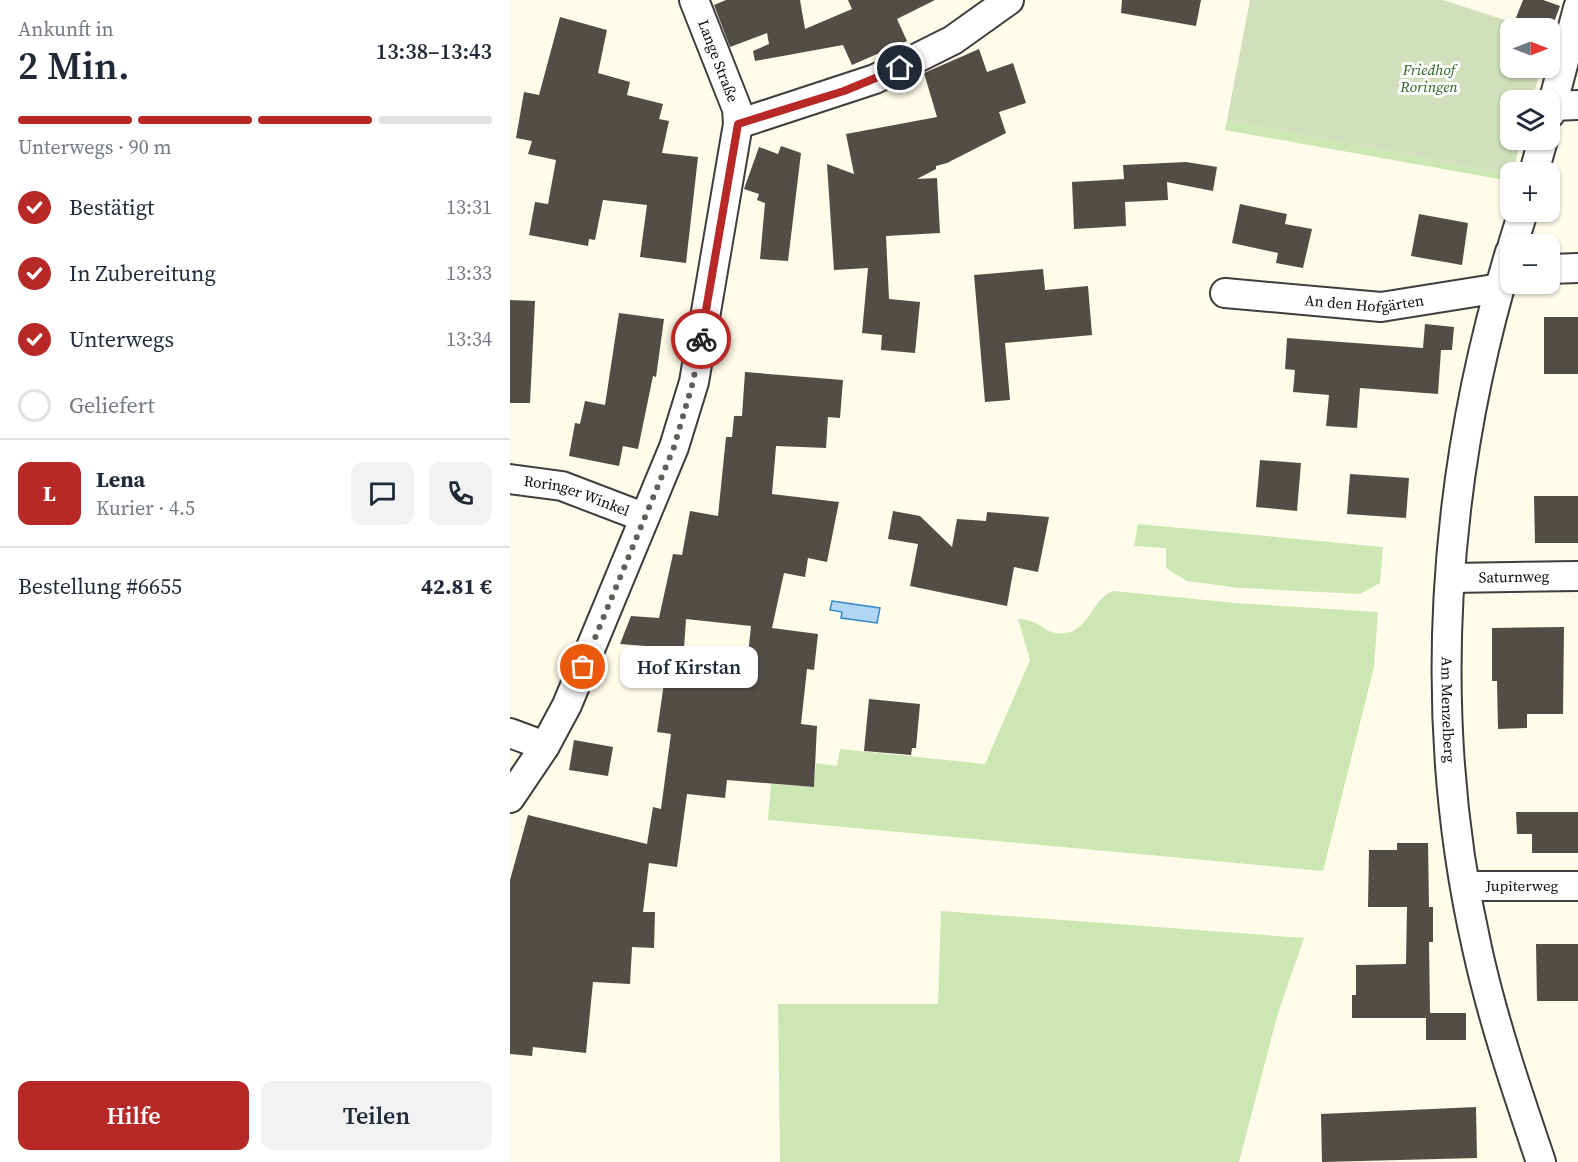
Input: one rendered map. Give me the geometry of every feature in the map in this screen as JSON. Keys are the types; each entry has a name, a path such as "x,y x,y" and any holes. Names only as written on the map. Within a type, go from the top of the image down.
{"street":[{"name":"Lange Straße","path":"510,798 545,746 591,648 643,517 674,447 693,382 738,124 737,109 694,0"},
{"path":"738,124 875,79 953,40 1009,0"},
{"path":"1560,108 1578,8"},
{"name":"An den Hofgärten","path":"1225,293 1381,307 1500,267"},
{"path":"1560,268 1578,268"},
{"name":"Am Menzelberg","path":"1500,294 1473,397 1458,490 1445,656 1448,744 1476,946 1499,1036 1541,1162"},
{"name":"Roringer Winkel","path":"510,479 562,486 643,517"},
{"name":"Saturnweg","path":"1450,578 1578,576"},
{"path":"510,733 545,746"},
{"name":"Jupiterweg","path":"1466,886 1578,886"}],"green space":[{"name":"Friedhof Roringen","path":"1250,0 1443,0 1500,18 1500,78 1538,78 1535,90 1500,90 1500,150 1518,150 1516,162 1500,162 1500,173 1227,120"},
{"path":"1227,120 1500,173 1500,179 1225,130"},
{"path":"1138,524 1383,547 1380,583 1360,594 1240,588 1187,581 1166,568 1166,548 1134,546"},
{"path":"1113,591 1236,603 1378,612 1374,667 1323,871 768,820 771,784 814,787 816,763 837,766 840,749 985,764 1030,660 1018,619 1031,621 1051,632 1067,633 1082,624 1099,602"},
{"path":"941,911 1304,938 1278,1013 1239,1162 780,1162 778,1004 938,1004"}],"water":[{"path":"832,601 880,608 877,623 841,618 842,612 830,610"}],"building":[{"path":"726,0 800,0 805,29 852,9 848,0 935,0 897,19 907,41 852,65 843,45 755,61 753,51 769,44 767,33 730,47 714,5"},
{"path":"1122,0 1201,0 1196,26 1121,13"},
{"path":"1523,0 1543,0 1560,6 1556,18 1516,18"},
{"path":"560,17 607,30 598,73 630,82 627,95 663,104 659,119 669,121 662,153 698,157 686,263 640,257 647,205 603,200 595,240 589,239 588,246 529,235 535,202 548,204 556,160 528,154 532,141 516,138 524,92 539,95"},
{"path":"979,49 987,72 1013,63 1026,103 999,112 1006,133 947,163 936,166 936,169 917,179 937,178 940,233 886,236 889,299 920,302 915,353 881,350 882,335 862,333 868,268 834,270 827,164 854,174 846,134 937,117 924,73"},
{"path":"781,146 801,153 788,261 760,259 765,203 757,200 759,194 744,189 759,147 778,154"},
{"path":"1186,162 1217,167 1213,191 1167,182 1168,200 1125,202 1126,226 1074,229 1072,182 1124,179 1123,165"},
{"path":"1240,204 1287,214 1285,224 1312,229 1303,268 1276,263 1278,253 1232,243"},
{"path":"1419,214 1468,223 1462,265 1411,256"},
{"path":"1043,269 1045,290 1088,286 1092,335 1005,343 1010,400 985,402 974,275"},
{"path":"510,300 535,301 530,403 510,403"},
{"path":"619,313 664,319 656,377 653,376 638,449 623,446 619,466 569,456 575,423 580,424 585,401 605,405"},
{"path":"1544,317 1578,317 1578,374 1544,374"},
{"path":"1425,324 1454,327 1452,350 1441,350 1438,394 1360,388 1357,428 1326,426 1329,395 1293,392 1295,370 1285,369 1287,338 1423,348"},
{"path":"745,372 843,380 840,418 828,417 826,448 776,446 772,494 839,502 827,562 808,558 805,577 784,573 772,628 818,634 814,670 807,669 801,724 817,726 814,787 727,780 725,798 687,794 677,867 649,863 643,912 655,912 654,948 632,947 630,984 593,982 586,1053 533,1047 532,1056 510,1054 510,880 528,815 647,844 653,807 661,809 671,734 657,732 667,662 746,674 751,626 686,619 684,649 620,644 631,616 659,618 673,554 682,555 690,511 718,516 726,437 732,437 734,416 742,416"},
{"path":"1260,460 1301,463 1297,511 1256,507"},
{"path":"1350,474 1409,478 1406,518 1347,514"},
{"path":"1534,496 1578,496 1578,543 1535,543"},
{"path":"893,511 920,516 952,547 957,519 986,521 987,512 1049,517 1038,572 1014,567 1007,606 910,586 918,544 888,539"},
{"path":"1564,627 1563,714 1527,714 1527,728 1498,729 1497,681 1492,681 1492,628"},
{"path":"869,699 920,704 916,748 912,748 911,755 864,751"},
{"path":"574,740 613,747 608,776 569,770"},
{"path":"1516,812 1578,812 1578,853 1532,853 1532,834 1517,834"},
{"path":"1397,843 1428,843 1429,907 1433,907 1433,942 1429,942 1430,1013 1466,1013 1466,1040 1426,1040 1426,1018 1352,1018 1352,995 1356,995 1356,965 1406,964 1407,907 1368,907 1369,850 1397,850"},
{"path":"1536,944 1578,944 1578,1001 1537,1001"},
{"path":"1476,1107 1477,1158 1322,1162 1321,1114"}],"way so far":[{"path":"583,667 643,517 674,447 693,382 701,339"}],"place":[{"name":"Hof Kirstan","path":"583,667"}],"route":[{"path":"701,339 738,124 844,91 900,68"}]}
